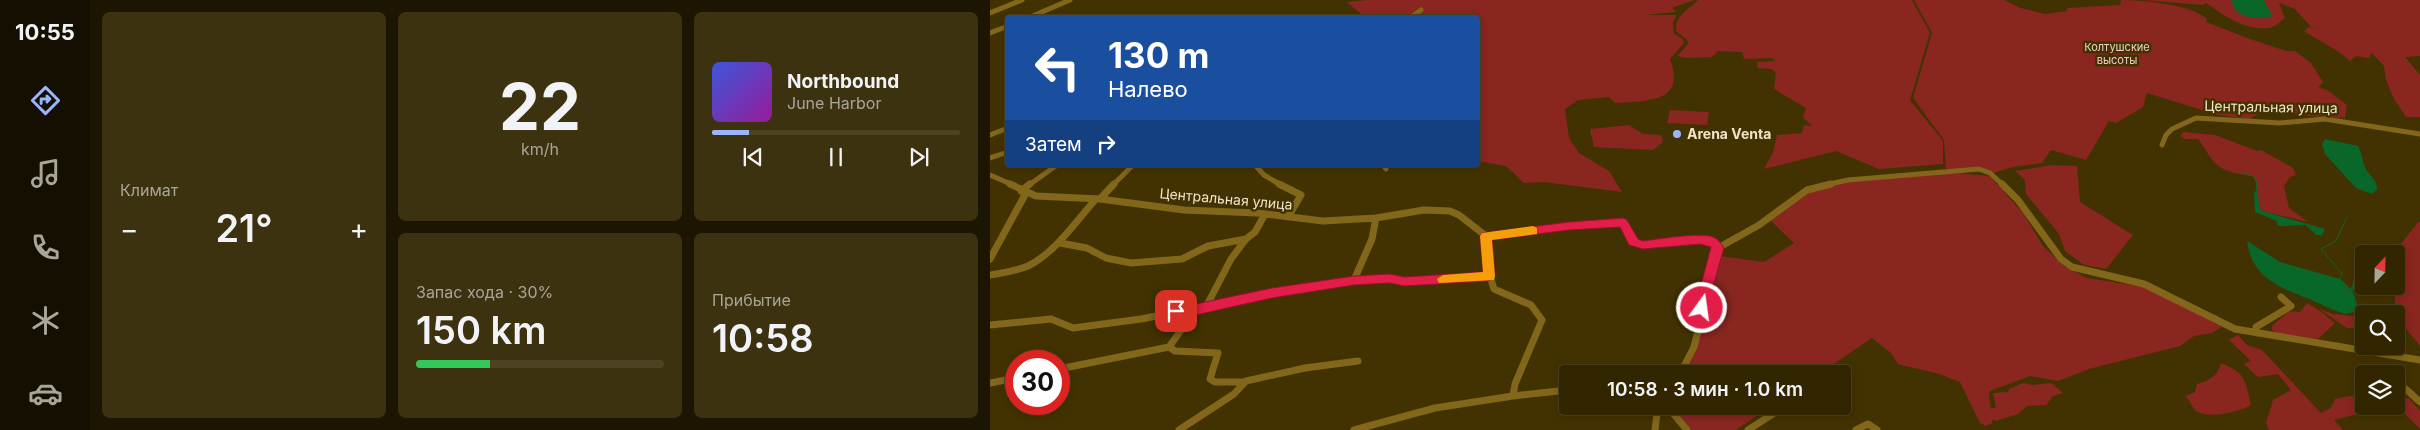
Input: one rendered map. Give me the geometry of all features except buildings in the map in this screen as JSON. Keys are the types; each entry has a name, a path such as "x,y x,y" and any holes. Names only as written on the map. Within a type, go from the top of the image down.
{"street":[{"path":"990,13 1022,0"},
{"path":"1035,15 1070,0"},
{"path":"1414,15 1421,10"},
{"path":"990,34 1005,27"},
{"name":"Центральная улица","path":"2162,145 2166,135 2172,129 2196,118 2280,123 2325,119 2420,134"},
{"path":"990,135 1005,129"},
{"path":"990,158 1005,153"},
{"path":"990,259 1023,192 1054,167"},
{"path":"990,275 1028,266 1060,243 1066,232 1131,167"},
{"path":"1256,167 1278,183 1301,195 1288,217"},
{"path":"1685,365 1694,348 1702,308 1718,248 1759,225 1807,190 1855,179 1979,169 1990,173 2018,200 2060,259 2072,267 2144,284 2227,326 2257,333 2420,360"},
{"name":"Центральная улица","path":"990,175 1023,192 1053,198 1098,199 1184,210 1265,214 1323,221 1376,218 1424,210 1450,211 1459,214 1486,236"},
{"path":"1206,307 1231,259 1246,239 1255,232 1265,214"},
{"path":"1354,280 1372,239 1376,218"},
{"path":"1512,396 1515,384 1542,320 1541,316 1531,306 1494,289 1489,276 1486,236 1569,226 1623,222 1634,242 1643,245 1711,240 1718,248"},
{"path":"1060,243 1087,248 1106,258 1131,263 1182,259 1208,246 1246,239"},
{"path":"990,325 1051,319 1073,328 1196,310 1265,294 1354,280 1390,278 1404,282 1489,276"},
{"path":"2257,333 2256,327 2291,306 2281,297"},
{"path":"1070,367 1169,347 1196,310"},
{"path":"1169,347 1175,352 1218,352 1210,380 1215,382 1245,382 1304,368 1358,361"},
{"path":"990,383 1005,380"},
{"path":"1179,430 1234,394 1245,382"},
{"path":"2405,388 2420,402"},
{"path":"1354,430 1435,408 1559,391"},
{"path":"1655,430 1657,415"},
{"path":"1674,415 1687,430"},
{"path":"1748,430 1753,424 1769,415"},
{"path":"1856,430 1868,424 1877,430"}],"green space":[{"path":"1367,0 1694,0 1672,8 1676,12 1645,15 1677,15 1673,22 1674,34 1683,39 1684,43 1670,59 1674,74 1673,85 1668,92 1660,97 1639,102 1615,103 1609,97 1578,100 1565,109 1569,138 1579,153 1609,171 1622,192 1544,182 1524,183 1506,166 1480,161 1480,15 1358,15 1361,14 1347,2"},
{"path":"1698,0 1912,0 1930,33 1910,100 1943,141 1943,164 1879,169 1836,151 1764,169 1773,152 1777,135 1802,133 1804,125 1812,126 1803,117 1806,108 1774,89 1776,73 1772,69 1758,68 1757,62 1776,61 1772,58 1744,59 1742,52 1718,51 1712,57 1686,58 1677,56 1688,44 1687,40 1676,31 1676,25 1683,13"},
{"name":"Колтушские высоты","path":"1914,0 2004,0 2021,8 2045,14 2067,11 2067,8 2120,5 2121,0 2178,6 2200,14 2207,19 2206,22 2250,39 2286,51 2295,51 2311,63 2323,82 2318,87 2327,90 2347,105 2345,118 2310,116 2268,109 2249,119 2218,115 2147,93 2143,107 2116,123 2109,121 2086,160 2051,150 2042,163 2013,167 1993,173 1977,169 1946,169 1944,140 1913,98 1932,33"},
{"path":"2143,0 2420,0 2420,56 2405,57 2420,75 2420,117 2406,117 2394,99 2386,80 2384,66 2372,53 2369,58 2356,56 2350,61 2333,48 2304,31 2309,27 2325,31 2311,27 2295,9 2279,3 2285,18 2274,26 2255,28 2237,22 2206,3 2203,5"},
{"path":"1670,110 1709,112 1707,125 1667,123"},
{"path":"1629,125 1643,134 1661,135 1663,142 1653,150 1594,147 1590,129"},
{"path":"2183,132 2215,135 2257,151 2261,150 2293,168 2296,175 2290,177 2284,186 2289,208 2308,222 2261,211 2253,176 2223,169 2213,160 2198,139 2185,139 2180,136"},
{"path":"2052,165 2077,166 2080,202 2133,235 2106,269 2084,265 2065,251 2059,234 2026,194 2025,180 2015,171"},
{"path":"1945,172 1990,176 2023,213 2043,246 2064,266 2087,278 2145,287 2222,327 2212,333 2194,336 2180,346 2089,369 2058,381 2030,376 1990,391 1991,409 1996,407 1993,393 2008,392 2009,389 2023,383 2032,385 2051,383 2063,393 2053,396 2046,405 2027,406 2018,414 1996,421 1993,419 1992,423 1986,426 1980,423 1960,382 1939,374 1898,364 1891,353 1872,338 1832,365 1685,365 1719,256 1764,262 1794,243 1770,220 1807,191 1849,181"},
{"path":"2418,222 2420,222 2420,346 2405,327 2405,305 2395,305 2394,295 2405,295 2405,245 2401,244"},
{"path":"2307,303 2335,323 2318,339 2279,334 2272,330 2272,326 2289,311 2300,312"},
{"path":"2319,309 2333,314 2353,316 2355,314 2355,327 2347,328"},
{"path":"2238,335 2247,345 2262,350 2321,413 2331,408 2335,399 2355,395 2355,415 2334,420 2343,430 2269,430 2266,423 2273,400 2291,390 2278,374 2258,377 2244,364 2251,361 2229,340"},
{"path":"2221,363 2235,370 2243,378 2251,405 2223,414 2200,413 2195,410 2186,396 2195,392 2197,384 2205,382 2215,374"},
{"path":"2409,398 2420,411 2420,429 2405,414 2405,399"},
{"path":"1678,415 1758,415 1736,430 1691,430"}],"shaded area":[{"path":"2232,0 2264,0 2272,16 2261,18 2248,17 2237,11 2233,6"},
{"path":"2325,139 2358,146 2366,170 2377,185 2377,189 2372,194 2356,188 2325,154 2322,144"},
{"path":"2254,192 2258,192 2259,206 2262,211 2325,229 2322,235 2316,235 2306,225 2278,226 2277,221 2255,212"},
{"path":"2247,241 2280,262 2340,279 2351,289 2355,275 2353,291 2357,305 2355,305 2355,311 2345,314 2287,290 2261,272 2250,254"}],"waterway":[{"path":"2239,173 2253,176 2257,181 2256,192"},
{"path":"2340,279 2342,274 2321,249 2336,241 2347,217"}],"slow traffic":[{"path":"1443,279 1489,276 1486,236 1505,236 1533,231"}],"place":[{"name":"Arena Venta","path":"1677,134"}],"route":[{"path":"1176,311 1196,310 1272,293 1354,280 1390,278 1404,282 1489,276 1486,236 1505,236 1569,226 1618,224 1623,222 1634,242 1643,245 1700,240 1711,240 1715,244 1718,248 1702,308"}]}
